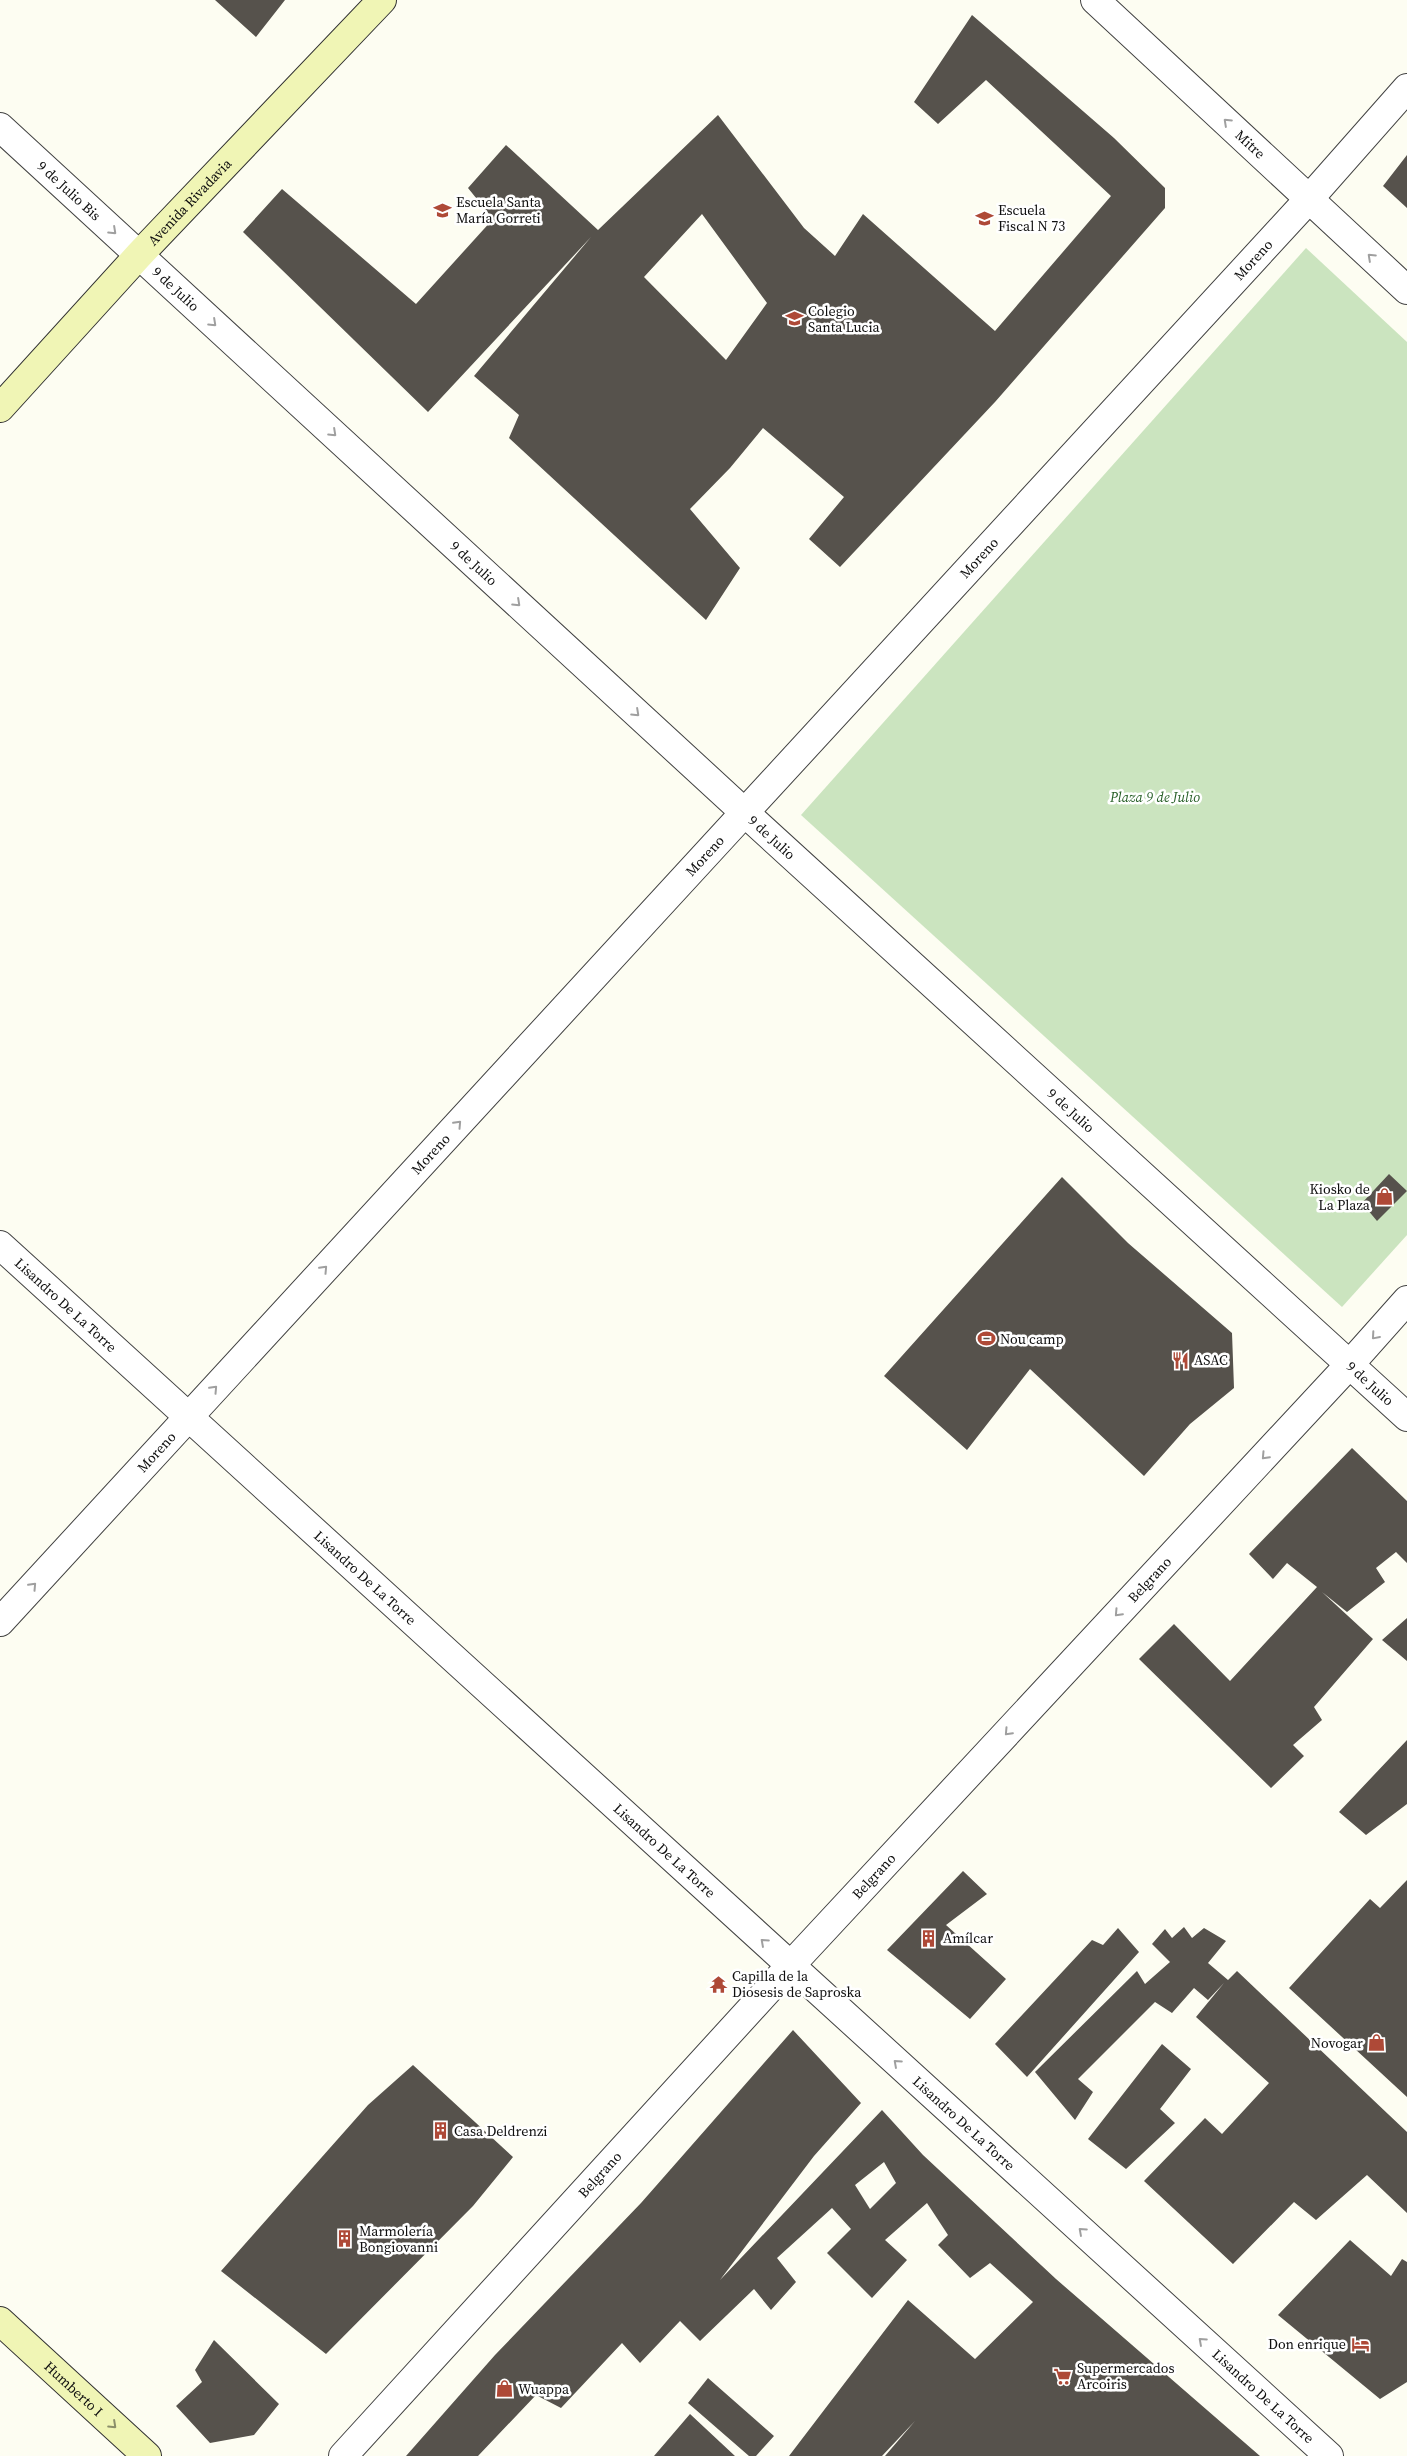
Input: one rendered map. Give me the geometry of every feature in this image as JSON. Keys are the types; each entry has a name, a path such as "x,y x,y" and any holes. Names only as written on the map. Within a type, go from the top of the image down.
{"main road":[{"name":"Avenida Rivadavia","path":"0,408 139,255 382,0"},
{"name":"Humberto I","path":"0,2321 147,2456"}],"street":[{"name":"Mitre","path":"1095,0 1407,290"},
{"name":"Moreno","path":"0,1622 1309,199 1407,88"},
{"name":"9 de Julio Bis","path":"0,127 139,255"},
{"name":"9 de Julio","path":"139,255 744,812 1407,1417"},
{"name":"Lisandro De La Torre","path":"0,1244 1329,2456"},
{"name":"Belgrano","path":"343,2456 790,1966 1350,1364 1407,1300"}],"green space":[{"name":"Plaza 9 de Julio","path":"1306,248 1407,342 1407,1235 1342,1307 801,815"}],"building":[{"path":"215,0 285,0 256,37"},
{"path":"972,15 1114,138 1165,188 1165,208 995,402 840,567 809,539 844,497 763,428 730,468 690,509 740,568 706,620 509,438 519,415 474,376 591,237 428,412 243,232 282,189 416,304 493,219 468,188 506,145 598,230 718,115 804,228 835,256 863,214 995,331 1111,196 986,80 938,124 914,102","holes":["702,214 767,303 726,360 644,277"]},
{"path":"1407,155 1407,208 1383,186"},
{"name":"Kiosko de La Plaza","path":"1389,1174 1407,1191 1377,1221 1362,1203"},
{"path":"1062,1177 1128,1243 1232,1333 1234,1388 1190,1424 1144,1476 1030,1369 967,1450 884,1376"},
{"path":"1352,1448 1407,1501 1407,1563 1396,1552 1376,1568 1385,1582 1347,1612 1322,1592 1373,1639 1314,1707 1322,1720 1293,1745 1304,1756 1271,1788 1139,1659 1174,1624 1230,1681 1317,1587 1287,1563 1273,1579 1249,1554"},
{"path":"1407,1618 1407,1661 1382,1640"},
{"path":"1407,1740 1407,1804 1366,1835 1339,1812"},
{"name":"Amílcar","path":"963,1871 987,1894 946,1925 1006,1979 970,2019 887,1950"},
{"name":"Novogar","path":"1407,1880 1407,2097 1289,1988 1370,1899 1380,1908"},
{"path":"1184,1927 1192,1938 1204,1928 1226,1941 1208,1963 1228,1980 1237,1971 1407,2132 1407,2213 1367,2175 1316,2220 1294,2202 1233,2264 1144,2181 1205,2118 1222,2134 1269,2083 1196,2017 1224,1983 1208,2000 1194,1988 1172,2013 1155,2002 1078,2079 1093,2092 1075,2120 1035,2072 1137,1971 1145,1984 1170,1962 1152,1944 1165,1929 1172,1938"},
{"path":"1118,1928 1139,1952 1027,2077 995,2044 1092,1940 1103,1945"},
{"path":"793,2030 861,2103 814,2156 720,2280 882,2110 923,2155 1056,2279 1260,2456 885,2456 915,2421 882,2456 789,2456 908,2300 975,2359 1033,2302 990,2263 970,2278 938,2245 948,2235 927,2203 885,2240 907,2260 872,2298 827,2253 851,2229 832,2208 777,2258 796,2282 771,2310 754,2289 700,2341 680,2321 640,2363 622,2343 561,2408 536,2395 478,2456 406,2456 495,2355 641,2203","holes":["884,2162 896,2183 870,2209 855,2185"]},
{"path":"1162,2044 1191,2069 1160,2109 1175,2123 1126,2169 1088,2139"},
{"name":"Marmolería Bongiovanni","path":"413,2065 513,2157 473,2206 326,2354 221,2271 368,2105"},
{"name":"Don enrique","path":"1350,2240 1391,2276 1402,2259 1407,2262 1407,2382 1380,2399 1278,2315"},
{"path":"214,2340 279,2404 254,2435 210,2443 176,2406 202,2382 195,2370"},
{"path":"708,2378 774,2436 756,2456 749,2456 688,2403"},
{"path":"690,2414 735,2456 654,2456"}],"place":[{"name":"Escuela Santa María Gorreti","path":"442,210"},
{"name":"Escuela Fiscal N 73","path":"984,218"},
{"name":"Colegio Santa Lucia","path":"794,319"},
{"name":"Kiosko de La Plaza","path":"1384,1197"},
{"name":"Nou camp","path":"986,1339"},
{"name":"ASAC","path":"1180,1360"},
{"name":"Amílcar","path":"929,1938"},
{"name":"Capilla de la Diosesis de Saproska","path":"718,1984"},
{"name":"Novogar","path":"1377,2043"},
{"name":"Casa Deldrenzi","path":"440,2131"},
{"name":"Marmolería Bongiovanni","path":"345,2239"},
{"name":"Don enrique","path":"1360,2344"},
{"name":"Supermercados Arcoiris","path":"1063,2376"},
{"name":"Wuappa","path":"504,2389"}]}
